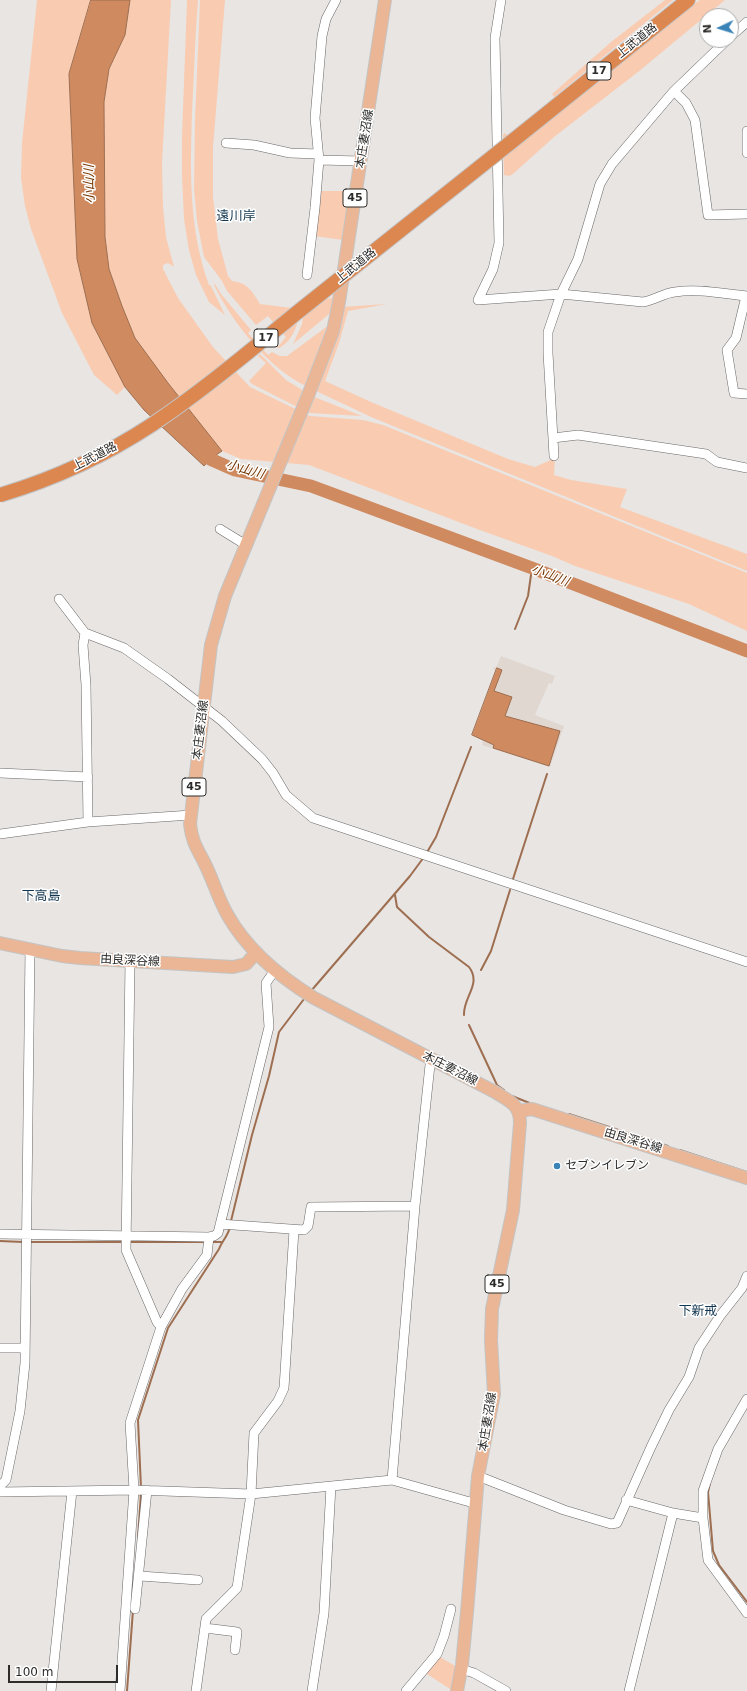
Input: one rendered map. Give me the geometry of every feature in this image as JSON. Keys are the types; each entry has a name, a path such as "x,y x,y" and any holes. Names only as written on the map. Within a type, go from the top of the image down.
{"highway":[{"name":"上武道路","path":"0,495 68,470 120,444 154,423 246,354 688,0"}],"main road":[{"name":"本庄妻沼線","path":"385,0 361,161 333,331 310,393 225,596 211,645 191,815 191,834 194,845 205,863 219,899 236,928 256,953 275,970 298,988 314,998 432,1061 495,1092 512,1102 519,1111 520,1123 514,1210 492,1309 491,1340 494,1394 478,1476 477,1504 461,1669 457,1691"},
{"name":"由良深谷線","path":"0,943 62,956 233,967 246,964 256,953"},
{"name":"由良深谷線","path":"519,1111 532,1109 747,1178"}],"street":[{"path":"307,275 319,157 315,118 322,36 326,19 336,0"},
{"path":"501,0 495,38 499,243 493,269 478,300 562,294 643,302 655,300 675,292 713,292 747,296 736,338 727,350 734,392 747,394"},
{"path":"739,29 747,22"},
{"path":"554,456 548,332 562,294 578,259 600,184 612,164 674,91 719,48"},
{"path":"674,91 686,103 695,120 708,215 747,214"},
{"path":"747,131 747,153"},
{"path":"226,143 254,145 290,153 361,161"},
{"path":"553,438 578,435 616,440 706,454 717,462 747,468"},
{"path":"220,529 247,541"},
{"path":"60,599 85,633 124,648 204,707 237,735 262,759 273,773 286,795 308,816 319,822 747,962"},
{"path":"85,633 83,645 86,685 88,822"},
{"path":"0,772 88,777"},
{"path":"0,834 88,822 191,815"},
{"path":"0,1486 6,1480 20,1411 26,1364 26,1236 30,949"},
{"path":"130,961 126,1246 128,1257 160,1327"},
{"path":"0,1234 26,1236 126,1236 209,1241 217,1235 269,1027 266,983 275,970"},
{"path":"392,1480 415,1206 430,1065 432,1061"},
{"path":"220,1224 304,1230 308,1226 311,1207 415,1206"},
{"path":"196,1691 206,1619 237,1588 251,1494 254,1433 278,1402 284,1388 294,1230"},
{"path":"120,1691 134,1490 130,1423 160,1327 182,1289 207,1255 209,1241"},
{"path":"478,1476 564,1510 611,1524 616,1523 669,1410 689,1377 700,1348 720,1316 742,1288 747,1276"},
{"path":"0,1348 25,1348"},
{"path":"747,1399 714,1455 703,1490 703,1518 708,1560 747,1613"},
{"path":"0,1492 147,1490 251,1494 392,1480 477,1504"},
{"path":"312,1691 324,1613 331,1486"},
{"path":"135,1609 140,1576 147,1490"},
{"path":"51,1691 72,1491"},
{"path":"626,1500 673,1513 703,1518"},
{"path":"629,1691 673,1513"},
{"path":"140,1576 198,1580"},
{"path":"406,1691 436,1654 444,1636 451,1609"},
{"path":"205,1628 237,1632 235,1650"},
{"path":"461,1669 474,1673 506,1691"}],"shaded area":[{"path":"37,0 91,0 69,74 77,259 92,323 125,387 117,395 94,375 62,313 31,229 25,206 21,178 22,143"},
{"path":"130,0 171,0 162,163 163,207 166,237 174,267 168,263 163,265 163,269 178,298 213,347 250,387 310,416 363,420 383,425 747,573 747,631 689,604 575,566 309,465 241,459 222,451 168,383 135,338 109,269 105,237 104,102 109,70 125,35"},
{"path":"187,0 198,0 191,135 191,179 194,222 202,264 209,285 211,286 225,315 209,302 196,275 189,250 184,219 182,136"},
{"path":"200,0 225,0 213,147 213,197 218,239 228,276 232,281 249,288 260,304 300,309 298,320 292,336 279,348 277,348 286,337 268,316 256,325 227,291 222,281 204,257 197,221 194,189"},
{"path":"665,0 673,0 554,97 552,94 611,42"},
{"path":"700,0 725,0 715,8 699,8 699,22 638,72 554,137 510,176 504,175 503,135 505,133 508,136 504,139"},
{"path":"319,191 353,191 334,310 293,344 302,324 305,302 332,298 343,240 314,236"},
{"path":"215,284 221,294 251,330 248,333 268,355 272,352 280,356 287,356 329,325 306,386 279,368 253,343 231,314 214,285"},
{"path":"387,304 348,311 339,343 325,381 371,402 508,459 535,467 555,458 554,475 571,480 627,489 620,507 747,554 747,571 371,417 314,390 342,307"},
{"path":"260,354 286,380 312,396 362,416 309,413 252,384 249,381 266,363 258,356"},
{"path":"501,656 555,676 552,684 549,683 535,715 564,726 550,767 482,745 483,741 479,737 473,736 496,670 493,669 494,667 496,668"},
{"path":"438,1656 457,1667 453,1691 424,1672"}],"water":[{"path":"91,0 130,0 125,35 109,69 104,102 105,237 109,269 135,338 168,383 222,451 210,459 204,466 144,410 125,387 92,323 77,259 69,74"},
{"path":"497,668 502,670 494,691 512,697 505,716 560,731 549,766 493,748 494,745 472,735"}],"waterway":[{"name":"小山川","path":"198,447 210,459 235,470 311,486 532,568 747,651"},
{"path":"515,629 528,596 532,568"},
{"path":"426,854 436,837 471,747"},
{"path":"513,879 547,774"},
{"path":"311,991 410,876 424,857"},
{"path":"481,970 491,951 510,890"},
{"path":"395,895 397,907 429,937 469,967 474,979 464,1008 464,1015"},
{"path":"231,1221 279,1032 304,999"},
{"path":"469,1025 497,1085 504,1090"},
{"path":"512,1096 532,1104"},
{"path":"569,1114 668,1146"},
{"path":"680,1150 747,1172"},
{"path":"141,1488 138,1420 168,1328 219,1249 230,1227"},
{"path":"0,1241 23,1242"},
{"path":"29,1242 123,1242"},
{"path":"129,1242 205,1242"},
{"path":"211,1242 221,1242"},
{"path":"710,1483 708,1492 713,1551 719,1565 747,1602"},
{"path":"138,1538 141,1493"},
{"path":"127,1691 133,1610"}],"place":[{"name":"セブンイレブン","path":"557,1166"}],"district":[{"name":"遠川岸","path":"236,217"},
{"name":"下高島","path":"41,897"},
{"name":"下新戒","path":"698,1312"}]}
